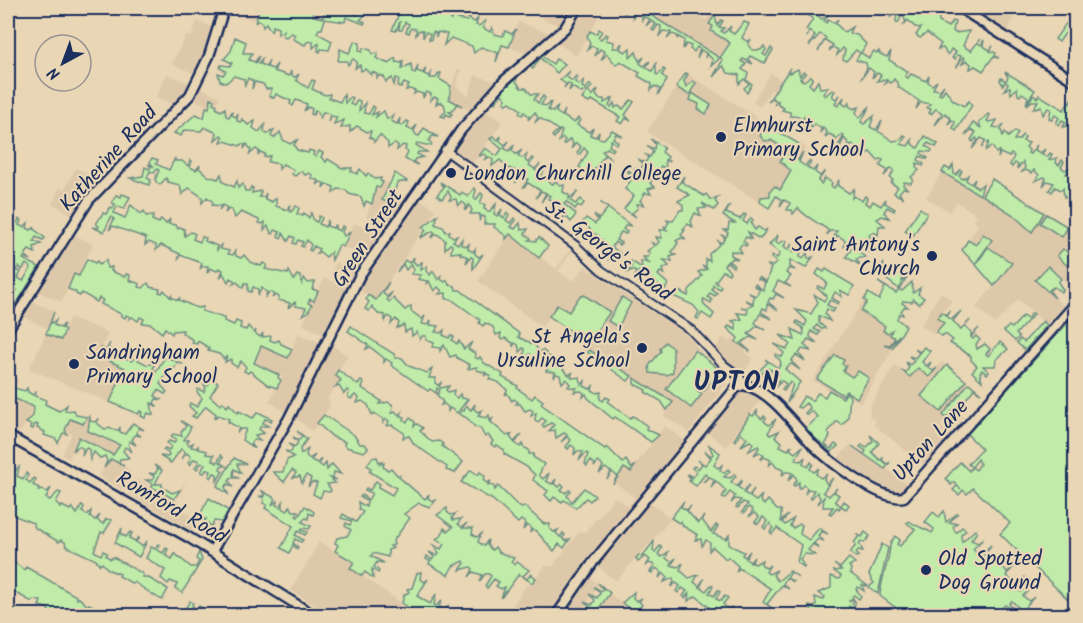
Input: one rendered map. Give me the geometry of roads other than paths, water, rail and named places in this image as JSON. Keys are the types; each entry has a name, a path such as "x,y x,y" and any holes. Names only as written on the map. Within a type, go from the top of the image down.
{"main road":[{"name":"Katherine Road","path":"8,329 89,200 190,95 208,56 224,8"},
{"name":"Green Street","path":"212,551 290,418 354,285 445,150 497,89 565,28 577,8"},
{"path":"960,8 1076,82"},
{"name":"Upton Lane","path":"743,383 769,398 828,457 883,495 904,497 1076,303"},
{"path":"556,615 594,561 731,393 743,383"},
{"name":"Romford Road","path":"8,436 212,551 315,615"}],"street":[{"name":"St. George's Road","path":"445,150 575,245 601,270 691,330 743,383"}],"place":[{"name":"Elmhurst Primary School","path":"721,137"},
{"name":"London Churchill College","path":"451,173"},
{"name":"Saint Antony's Church","path":"932,256"},
{"name":"St Angela's Ursuline School","path":"642,348"},
{"name":"Sandringham Primary School","path":"74,364"},
{"name":"Old Spotted Dog Ground","path":"926,570"}],"district":[{"name":"UPTON","path":"737,381"}]}
